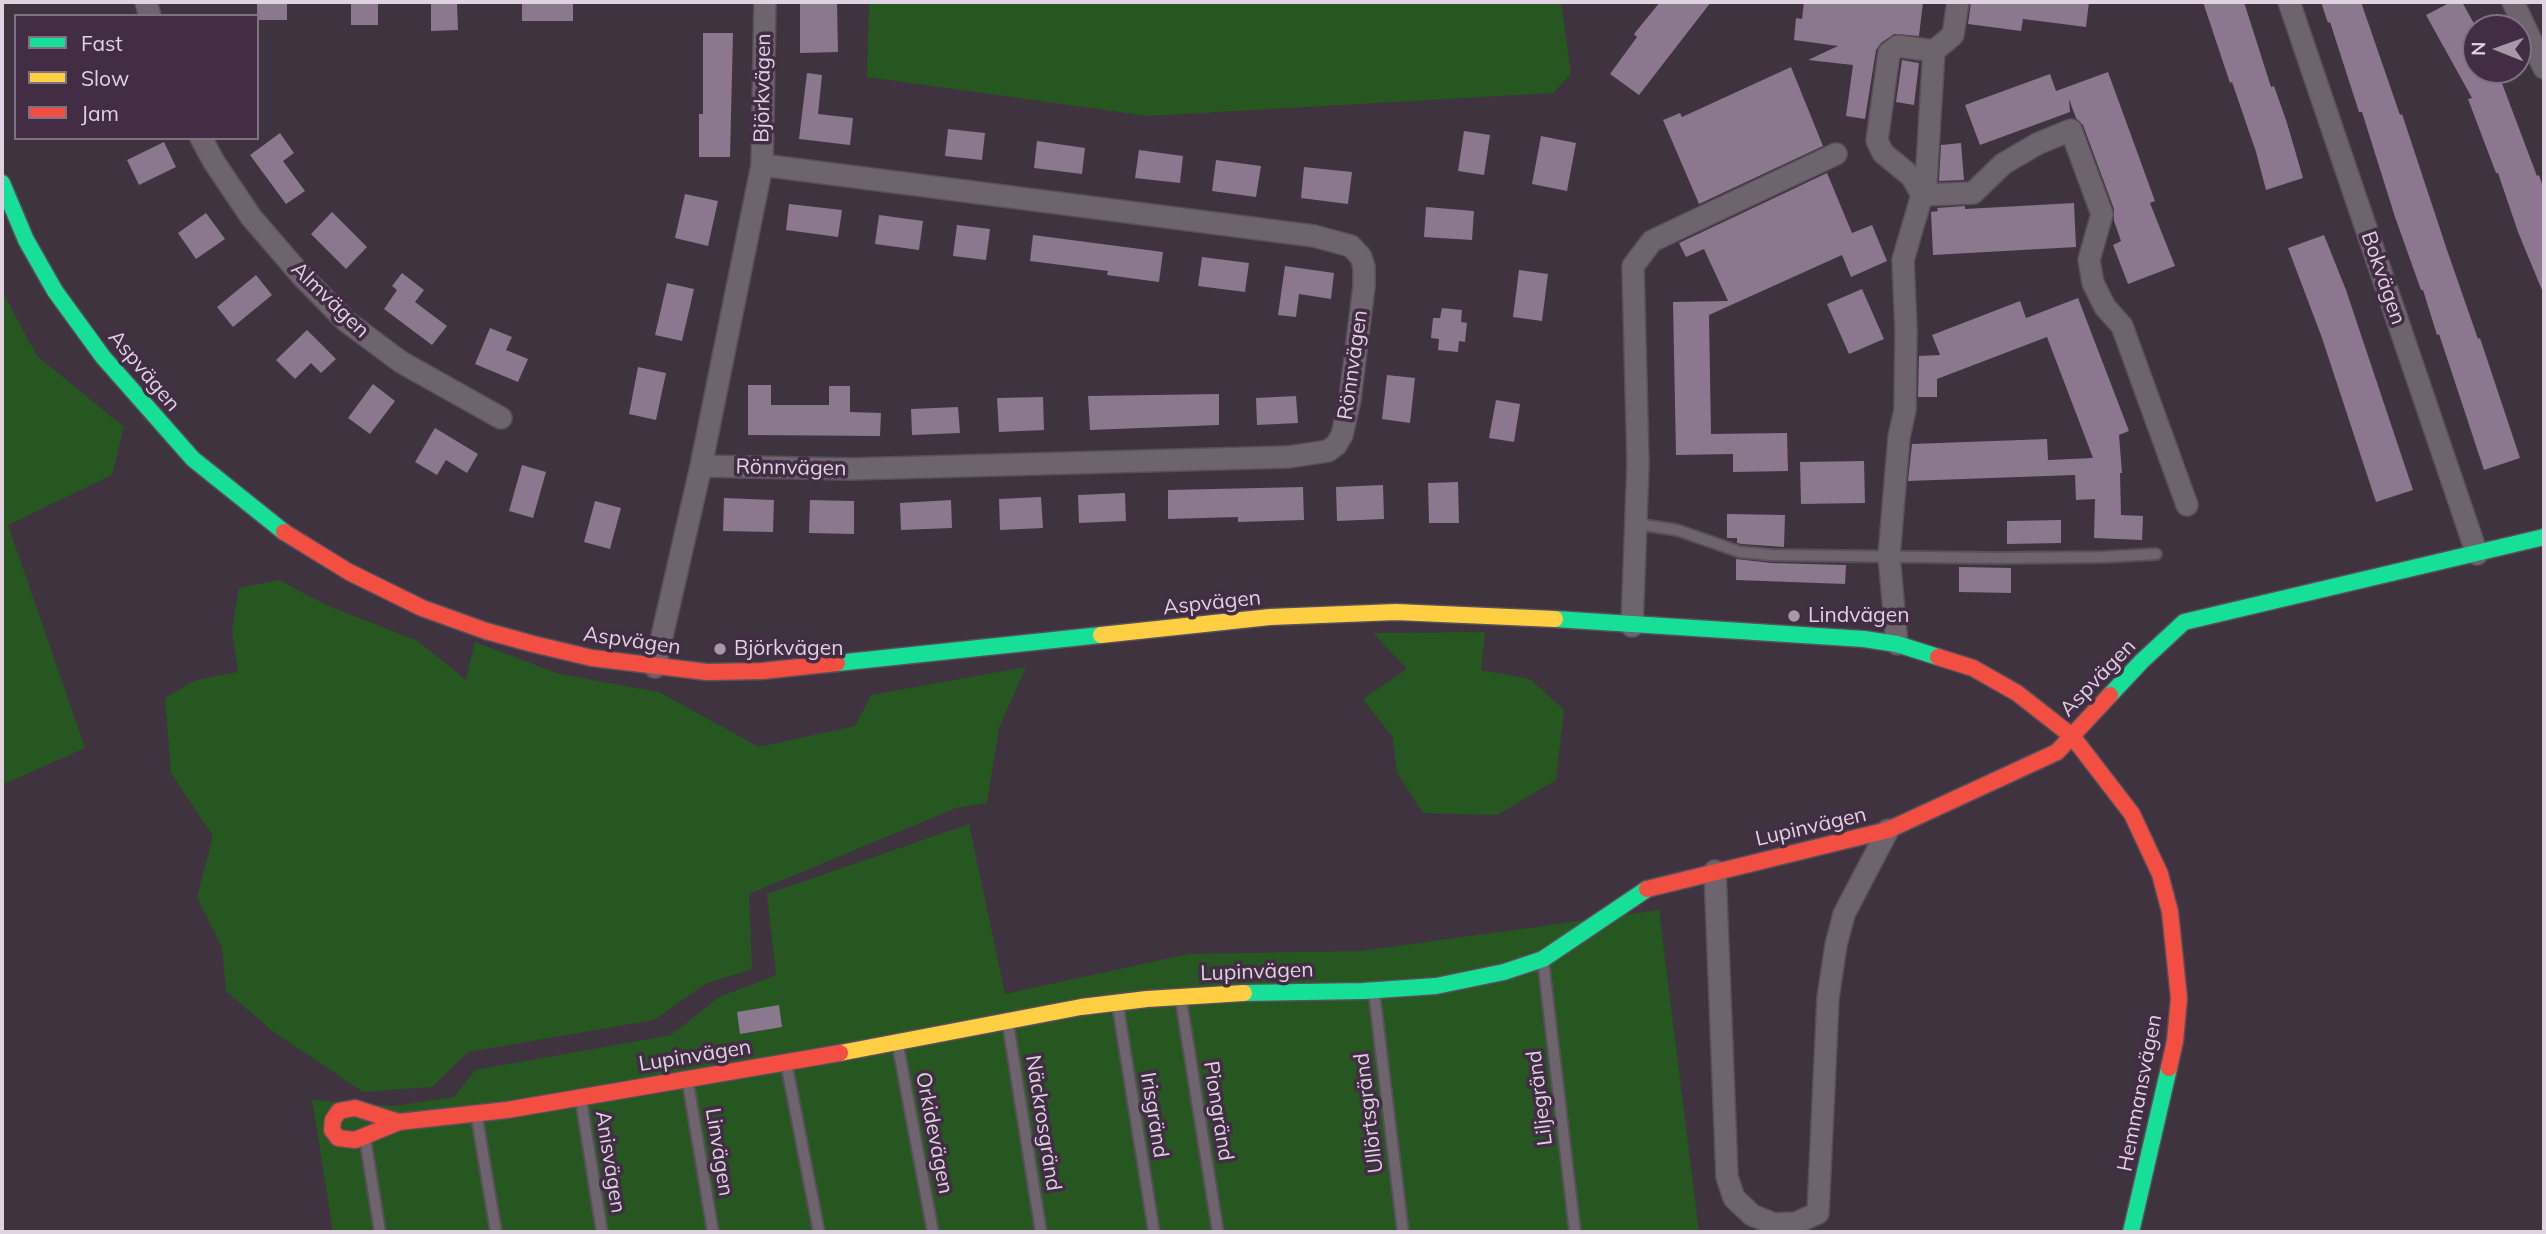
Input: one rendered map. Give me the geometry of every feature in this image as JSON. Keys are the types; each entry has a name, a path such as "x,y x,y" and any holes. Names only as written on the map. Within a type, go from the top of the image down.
{"street":[{"name":"Björkvägen","path":"655,667 701,466 762,164 765,2"},
{"path":"1897,644 1889,556 1897,450 1905,410 1903,260 1926,181 1934,51 1953,35 1958,2"},
{"name":"Bokvägen","path":"2289,2 2477,554"},
{"path":"2513,2 2544,68"},
{"path":"1922,195 1912,177 1883,153 1877,141 1889,53 1898,46 1934,51"},
{"path":"1922,195 1973,192 2003,164 2037,144 2071,130 2102,214 2089,260 2093,283 2105,307 2122,326 2187,505"},
{"name":"Almvägen","path":"202,140 251,217 301,275 346,321 401,362 501,418"},
{"path":"1632,626 1637,464 1633,266 1652,241 1836,154"},
{"name":"Rönnvägen","path":"701,466 852,469 1300,456 1328,451 1336,445 1342,435 1350,399 1364,286 1361,257 1351,246 1314,236 762,164"},
{"name":"Aspvägen","path":"2,183 26,240 55,291 103,357 193,459 290,536 349,572 422,608 486,631 592,658 655,667 707,672 762,671 1270,617 1396,612 1524,617 1864,639 1897,644 1973,668 2017,693 2071,736 2142,661 2184,622 2544,537"},
{"name":"Lupinvägen","path":"399,1122 355,1108 339,1111 333,1120 332,1130 338,1138 355,1140 399,1122 508,1110 787,1063 1007,1020 1117,1003 1256,992 1436,986 1504,972 1543,959 1649,888 1888,830 2057,752 2071,736"},
{"name":"Hemmansvägen","path":"2071,736 2108,780 2132,814 2147,843 2160,874 2170,912 2176,955 2179,998 2175,1041 2131,1232"},
{"path":"1715,871 1727,1177 1734,1198 1752,1215 1774,1224 1796,1223 1818,1213 1828,998 1836,945 1844,914 1888,830"}],"lane":[{"path":"1636,524 1677,530 1740,552 1997,558 2156,554"},
{"name":"Liljegränd","path":"1543,959 1576,1232"},
{"name":"Ullörtsgränd","path":"1374,990 1403,1232"},
{"name":"Piongränd","path":"1181,997 1218,1232"},
{"name":"Irisgränd","path":"1117,1003 1154,1232"},
{"name":"Näckrosgränd","path":"1007,1020 1041,1232"},
{"name":"Orkidevägen","path":"897,1041 933,1232"},
{"path":"787,1063 819,1232"},
{"name":"Linvägen","path":"687,1078 713,1232"},
{"name":"Anisvägen","path":"580,1098 602,1232"},
{"path":"476,1113 496,1232"},
{"path":"365,1137 380,1232"}],"green space":[{"path":"869,2 1561,2 1571,74 1553,93 1148,116 867,77"},
{"path":"2,291 37,356 124,427 112,475 8,525 85,748 2,785"},
{"path":"279,580 326,605 418,641 466,680 475,642 559,674 659,692 759,747 855,726 871,695 1026,667 999,728 987,803 956,808 749,894 752,969 705,984 654,1020 468,1052 432,1087 363,1092 275,1033 226,991 222,947 197,897 213,836 171,773 165,698 196,680 238,672 232,630 239,588"},
{"path":"1485,632 1481,670 1530,679 1564,710 1556,780 1497,815 1423,813 1397,773 1393,738 1363,699 1407,669 1373,633"},
{"path":"969,824 1005,994 1188,954 1361,951 1659,910 1699,1232 333,1232 312,1100 395,1106 454,1097 475,1070 671,1035 719,997 776,975 767,894"}],"building":[{"path":"257,2 287,2 287,20 259,20"},
{"path":"351,2 378,2 378,25 351,25"},
{"path":"431,2 457,2 458,30 431,31"},
{"path":"522,2 573,2 573,21 522,21"},
{"path":"800,2 837,2 838,52 800,53"},
{"path":"1660,2 1711,2 1639,95 1610,74 1637,37 1634,34"},
{"path":"1804,2 1923,2 1919,36 1894,34 1876,50 1865,119 1846,116 1853,65 1808,60 1838,46 1794,40 1796,18 1802,19"},
{"path":"1971,2 2089,2 2086,27 2023,19 2021,31 1968,24"},
{"path":"2203,2 2244,2 2271,87 2274,86 2287,123 2303,178 2266,190 2256,152"},
{"path":"2321,2 2361,2 2520,458 2484,470 2439,334 2437,335 2395,217 2362,112 2359,112"},
{"path":"2451,2 2462,2 2469,14 2462,14 2462,80 2426,15"},
{"path":"703,33 733,33 730,157 699,157 699,114 703,114"},
{"path":"1902,60 1919,63 1914,105 1896,102"},
{"path":"1791,67 1823,146 1699,204 1663,120 1680,113 1682,117"},
{"path":"2108,72 2155,201 2150,203 2175,266 2128,284 2113,245 2121,241 2114,221 2114,209 2083,125 2076,118 2069,99 2070,112 1980,145 1965,105 2050,74 2056,91"},
{"path":"807,73 822,75 818,114 853,118 850,145 799,139"},
{"path":"2464,84 2502,84 2537,176 2539,175 2544,190 2544,295 2468,99 2472,98"},
{"path":"948,129 985,133 982,160 945,156"},
{"path":"1464,131 1490,135 1484,175 1458,171"},
{"path":"280,133 294,153 283,161 305,191 286,204 250,155"},
{"path":"1541,136 1576,143 1567,191 1532,184"},
{"path":"1037,141 1085,148 1082,174 1034,168"},
{"path":"164,142 176,167 139,185 127,160"},
{"path":"1961,143 1964,180 1939,181 1941,145"},
{"path":"1139,150 1183,156 1180,183 1135,178"},
{"path":"1216,160 1261,166 1256,197 1212,191"},
{"path":"1304,167 1352,172 1348,204 1301,198"},
{"path":"1827,173 1852,233 1872,225 1887,261 1851,277 1842,255 1709,315 1711,434 1787,433 1788,471 1733,472 1733,454 1676,455 1673,302 1728,301 1704,249 1686,257 1679,243"},
{"path":"685,194 718,201 708,246 675,238"},
{"path":"2074,203 2076,247 1933,255 1931,212 1938,211 1937,208"},
{"path":"789,204 842,210 838,237 786,230"},
{"path":"1426,207 1474,211 1472,240 1424,237"},
{"path":"332,212 367,247 346,269 311,234"},
{"path":"206,213 225,239 196,259 178,233"},
{"path":"879,215 923,221 919,250 875,244"},
{"path":"957,225 990,229 986,260 953,256"},
{"path":"1033,235 1163,252 1159,282 1107,275 1108,271 1030,261"},
{"path":"2324,235 2346,290 2413,490 2376,502 2322,338 2288,248"},
{"path":"1202,257 1249,263 1245,292 1198,286"},
{"path":"1285,266 1334,273 1331,299 1299,294 1296,317 1278,315"},
{"path":"1519,270 1548,274 1542,321 1513,317"},
{"path":"402,273 424,290 415,302 447,326 432,345 384,309 397,290 392,286"},
{"path":"256,275 272,295 233,327 217,307"},
{"path":"667,283 694,289 682,341 655,335"},
{"path":"1862,289 1884,339 1849,354 1827,304"},
{"path":"2078,298 2129,431 2119,435 2121,515 2143,516 2142,540 2094,538 2095,499 2076,500 2075,475 1908,481 1912,444 2047,439 2048,460 2093,458 2047,337 1937,379 1937,397 1918,397 1919,356 1940,355 1932,335 2020,301 2026,318"},
{"path":"1442,308 1462,310 1461,322 1467,323 1465,342 1459,341 1458,352 1438,350 1439,339 1431,338 1433,318 1440,318"},
{"path":"490,328 512,337 506,350 528,359 518,382 475,364"},
{"path":"307,330 336,359 321,373 311,363 295,379 276,360"},
{"path":"638,367 666,373 656,420 629,414"},
{"path":"1387,375 1415,378 1410,423 1382,419"},
{"path":"373,384 395,401 370,434 348,418"},
{"path":"748,385 771,385 771,405 829,405 829,386 850,386 850,412 881,413 880,436 748,435"},
{"path":"1219,394 1219,425 1090,430 1088,396"},
{"path":"1296,396 1298,423 1257,425 1256,398"},
{"path":"1043,397 1044,430 999,432 997,398"},
{"path":"1496,400 1520,404 1514,442 1489,438"},
{"path":"958,407 960,433 912,435 911,409"},
{"path":"435,428 478,454 467,473 446,460 437,475 415,462"},
{"path":"1864,461 1865,503 1801,504 1800,462"},
{"path":"522,465 546,472 533,518 509,511"},
{"path":"1458,482 1459,523 1429,523 1428,483"},
{"path":"1383,485 1384,519 1337,521 1336,487"},
{"path":"1303,487 1304,520 1238,522 1238,517 1168,519 1168,490"},
{"path":"1125,493 1126,521 1079,523 1078,495"},
{"path":"1041,497 1043,528 1000,530 999,499"},
{"path":"724,498 774,500 773,532 723,531"},
{"path":"810,500 854,501 854,534 809,533"},
{"path":"951,500 952,528 901,530 900,503"},
{"path":"595,501 621,508 610,549 584,542"},
{"path":"1727,514 1785,515 1784,547 1742,544 1737,543 1737,538 1727,538"},
{"path":"2061,520 2061,543 2007,544 2007,521"},
{"path":"1736,559 1846,565 1845,584 1736,580"},
{"path":"1959,567 2011,568 2011,593 1959,592"},
{"path":"779,1005 782,1027 740,1034 737,1012"}],"traffic: fast":[{"path":"2,183 26,240 55,291 103,357 193,459 284,532"},
{"path":"2110,695 2184,622 2544,537"},
{"path":"1555,619 1864,639 1897,644 1938,657"},
{"path":"837,663 1101,635"},
{"path":"1244,993 1363,991 1436,986 1504,972 1543,959 1647,889"},
{"path":"2131,1232 2169,1068"}],"traffic: slow":[{"path":"1101,635 1270,617 1396,612 1555,619"},
{"path":"840,1053 1081,1007 1147,999 1244,993"}],"traffic: jam":[{"path":"284,532 349,572 422,608 486,631 592,658 707,672 762,671 837,663"},
{"path":"1938,657 1973,668 2017,693 2072,736 2132,814 2160,874 2170,912 2179,998 2175,1041 2169,1068"},
{"path":"1647,889 1888,830 2057,752 2110,695"},
{"path":"399,1122 355,1140 338,1138 332,1130 333,1120 339,1111 355,1108 399,1122 507,1110 840,1053"}],"place":[{"name":"Lindvägen","path":"1794,616"},
{"name":"Björkvägen","path":"720,649"}]}
